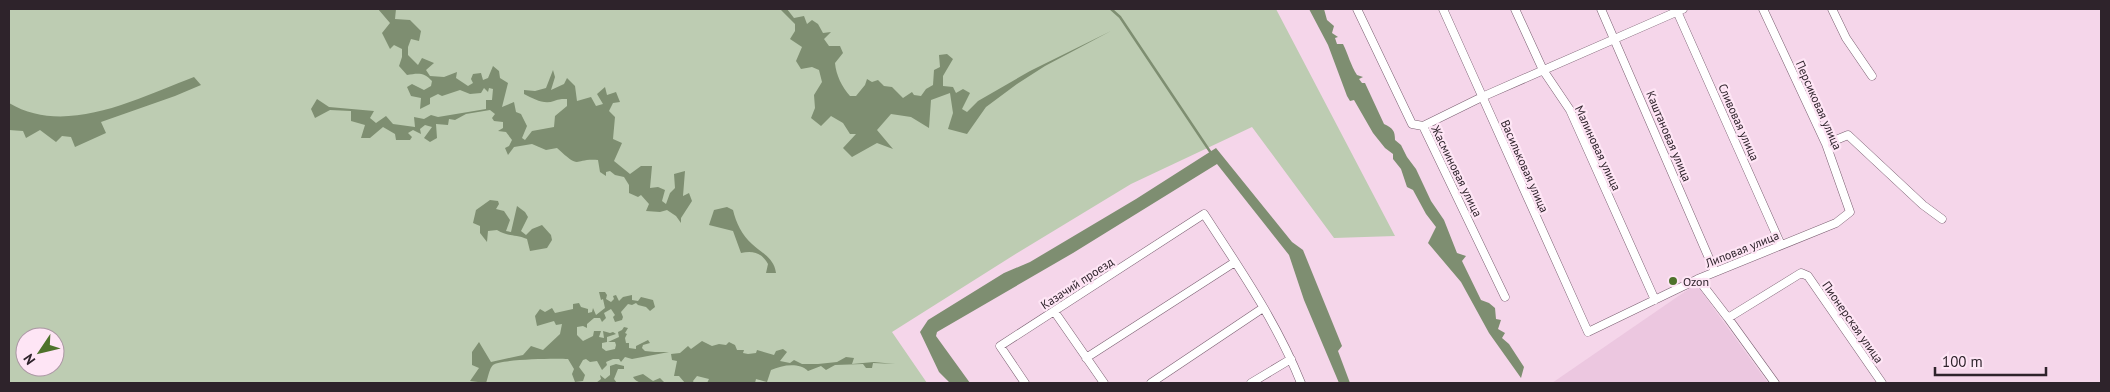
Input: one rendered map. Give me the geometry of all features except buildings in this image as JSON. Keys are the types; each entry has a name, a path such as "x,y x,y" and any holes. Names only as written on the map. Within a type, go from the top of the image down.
{"street":[{"name":"Жасминовая улица","path":"1357,9 1412,124 1423,126 1505,297"},
{"name":"Васильковая улица","path":"1442,9 1588,332"},
{"name":"Малиновая улица","path":"1515,9 1542,70 1570,110 1655,300"},
{"name":"Каштановая улица","path":"1601,9 1715,272"},
{"name":"Персиковая улица","path":"1763,9 1826,144 1850,212"},
{"path":"1832,9 1846,38 1872,76"},
{"path":"1423,126 1482,97 1678,10"},
{"name":"Сливовая улица","path":"1678,10 1781,245"},
{"path":"1826,144 1848,136 1923,205 1942,219"},
{"name":"Липовая улица","path":"1588,332 1698,279 1836,223 1850,212"},
{"name":"Казачий проезд","path":"1025,383 1000,346 1204,214 1235,262"},
{"path":"1086,358 1235,262 1264,308 1291,359 1301,383"},
{"name":"Пионерская улица","path":"1728,318 1801,273 1808,276 1882,383"},
{"path":"1698,279 1774,383"},
{"path":"1151,383 1264,308"},
{"path":"1054,311 1104,383"},
{"path":"1250,383 1291,359"}],"shaded area":[{"path":"9,9 1276,9 1395,236 1334,238 1252,127 1131,184 892,332 927,383 9,383"},
{"path":"378,9 396,9 395,19 410,20 421,31 419,41 411,39 408,55 418,65 422,58 434,63 426,70 430,76 444,77 457,72 456,78 468,86 473,83 471,79 473,74 481,73 483,80 488,78 493,66 499,71 500,78 508,83 502,107 514,102 516,112 521,114 527,126 522,138 525,140 532,131 554,127 555,116 567,106 567,99 543,102 524,94 524,90 535,91 546,88 553,70 555,77 551,90 564,84 567,78 575,86 577,101 591,97 596,106 603,104 597,94 605,87 607,95 616,92 620,102 613,103 609,111 615,117 613,139 622,143 614,161 630,174 641,166 652,166 650,188 658,187 665,190 662,201 666,204 670,193 675,188 674,174 685,171 683,196 689,193 692,201 681,218 681,223 676,216 667,210 660,212 646,211 649,204 641,195 638,197 629,193 629,185 624,177 615,175 610,171 606,172 606,176 600,172 598,160 577,162 570,159 557,148 546,150 532,144 514,147 508,155 505,148 509,146 512,140 506,132 498,131 503,128 503,122 494,121 492,118 495,114 490,110 466,114 455,120 449,119 448,125 436,124 437,138 430,142 424,138 432,127 425,125 420,129 421,134 413,130 408,133 412,137 410,140 396,140 395,134 383,127 370,138 361,138 365,125 351,121 351,111 330,110 315,118 311,109 317,99 329,107 374,111 370,118 376,123 386,116 393,124 415,127 414,117 424,119 431,115 438,117 486,109 486,100 492,100 493,89 489,88 488,92 484,88 481,93 470,94 460,90 442,96 438,94 430,98 430,104 420,109 421,98 411,96 407,87 412,84 424,90 431,86 432,81 421,74 407,75 399,66 402,49 394,45 390,49 382,33 390,23"},
{"path":"787,9 794,18 804,16 807,24 812,20 818,24 823,33 831,32 824,39 829,46 840,46 843,53 835,63 840,81 850,96 856,96 865,85 867,79 872,82 878,80 884,86 892,87 903,98 912,92 914,95 921,96 926,89 933,85 934,70 940,67 939,55 947,54 953,59 943,76 943,86 953,87 956,93 963,89 970,93 962,109 967,112 978,101 1030,71 1111,31 1045,66 1017,84 986,107 967,134 948,129 953,113 950,93 931,100 929,128 911,117 891,114 877,130 893,149 877,143 852,157 843,148 856,134 850,134 843,123 831,116 821,126 811,118 815,108 814,95 822,82 819,70 812,67 801,69 796,61 802,47 790,39 795,31 795,24 781,10"},
{"path":"1309,9 1324,9 1327,20 1334,26 1332,33 1338,37 1335,38 1337,44 1343,44 1357,75 1363,77 1359,79 1362,83 1365,83 1384,124 1393,130 1395,140 1401,145 1416,169 1431,201 1444,220 1457,253 1466,256 1462,261 1481,300 1495,308 1496,319 1501,320 1498,329 1505,333 1502,338 1509,344 1524,367 1521,378 1489,333 1461,282 1428,243 1436,227 1426,214 1413,190 1407,187 1401,169 1393,159 1393,154 1385,148 1373,133 1354,100 1350,101 1347,96 1328,45"},
{"path":"194,77 201,85 101,122 106,133 75,147 71,137 62,136 56,142 40,130 26,138 23,131 9,130 9,103 31,113 54,116 78,115 102,111"},
{"path":"1216,148 1292,242 1303,250 1342,346 1338,351 1350,383 1339,383 1304,300 1289,255 1217,164 1073,253 937,332 936,336 970,383 950,383 939,372 920,332 928,320 1004,273 1030,262 1136,199"},
{"path":"490,200 498,201 499,204 496,209 504,211 510,220 506,231 511,232 517,206 528,217 521,231 526,235 532,229 542,225 551,235 552,240 547,248 530,251 527,239 505,234 497,230 488,231 487,242 480,233 480,226 473,223 476,210"},
{"path":"727,207 733,210 742,233 770,260 776,273 766,273 768,264 760,255 753,252 741,253 733,231 709,225 714,210"},
{"path":"1696,284 1768,383 1552,383"},
{"path":"599,292 605,292 607,295 606,299 611,302 614,299 613,296 616,295 619,301 623,297 632,295 632,300 638,301 641,297 653,300 655,307 650,311 636,303 628,304 621,312 622,320 615,322 613,317 615,315 611,309 604,313 606,318 602,322 600,318 594,318 587,324 587,328 583,326 577,327 577,335 583,341 593,336 594,331 601,331 599,337 604,338 603,331 613,332 616,334 607,337 607,342 602,343 602,348 606,351 615,349 615,342 608,342 619,337 618,332 624,327 628,328 625,338 626,343 629,343 629,348 636,349 636,346 648,340 650,343 643,345 642,348 645,351 669,352 632,359 625,357 621,362 619,359 613,359 606,362 607,365 602,370 597,361 583,360 579,367 585,375 583,381 575,382 572,374 574,369 568,359 553,359 517,360 498,363 493,365 486,383 470,381 479,368 472,365 472,352 479,342 491,362 523,355 531,346 543,350 560,334 562,324 556,325 554,321 537,326 535,316 540,309 545,312 552,308 555,313 573,309 573,304 579,303 581,307 588,309 588,313 592,312 593,308 596,315 605,308"},
{"path":"702,341 712,346 726,345 729,342 735,345 737,350 744,350 743,353 748,354 756,353 757,350 774,355 776,351 783,349 787,352 780,361 790,363 794,360 802,364 837,362 846,357 854,358 852,364 874,362 895,364 873,363 872,368 866,368 863,364 835,365 826,370 821,366 808,371 800,366 790,365 771,370 767,382 756,379 755,383 707,383 709,379 697,376 693,381 694,383 685,383 679,376 674,376 677,361 672,360 671,354 680,353 688,346 691,349"},
{"path":"616,364 624,366 624,369 618,369 614,379 617,383 596,383 601,379 600,375 605,379 610,375 610,366"},
{"path":"643,374 653,381 660,378 665,383 643,383 633,377"}],"waterway":[{"path":"1111,9 1120,17 1211,153"}],"place":[{"name":"Ozon","path":"1673,281"}]}
